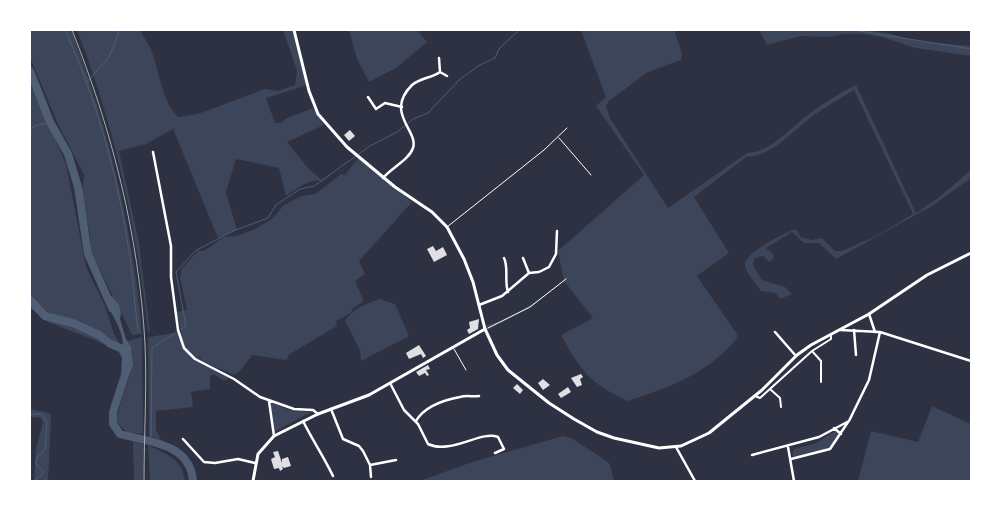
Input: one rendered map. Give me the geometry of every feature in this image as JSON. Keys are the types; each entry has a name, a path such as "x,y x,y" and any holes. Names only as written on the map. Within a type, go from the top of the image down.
{"main road":[{"path":"294,30 309,91 318,114 340,140 383,178 432,212 447,227 464,259 480,306 485,329 497,355 508,370 549,403 597,432 614,438 659,448 676,447 700,439 755,396 796,356 831,333 869,314 920,278 971,254"},
{"path":"253,481 255,463 263,446 274,436 331,408 360,398 390,383 452,346 485,329"}],"street":[{"path":"439,58 440,72"},
{"path":"383,178 412,152 414,145 410,132 402,120 402,107 412,86 440,72"},
{"path":"440,72 447,76"},
{"path":"368,97 376,109 385,104 402,107"},
{"path":"153,152 171,246 171,278 181,343 195,359 219,370 269,400 294,409 313,410 318,414"},
{"path":"480,306 508,292 529,273 539,272 548,267 556,254 557,231"},
{"path":"504,258 506,264 505,282 508,292"},
{"path":"523,258 529,273"},
{"path":"869,314 875,332"},
{"path":"838,330 880,332 971,361"},
{"path":"854,330 856,354"},
{"path":"775,332 796,356"},
{"path":"791,460 825,451 834,445 849,421 869,380 880,332"},
{"path":"755,396 760,398 812,351 831,339 831,333"},
{"path":"812,351 822,361 821,382"},
{"path":"390,383 404,410 416,421 424,439 433,446 458,445 493,435 498,437 504,449 495,452"},
{"path":"770,389 780,398 780,407"},
{"path":"416,421 423,411 434,406 460,397 479,396"},
{"path":"269,400 274,436"},
{"path":"331,408 343,439 359,446 370,465 371,477"},
{"path":"303,421 317,450 324,456 333,476"},
{"path":"752,455 819,438 849,421"},
{"path":"834,428 841,434"},
{"path":"182,439 204,462 215,463 238,459 255,463"},
{"path":"676,447 696,481"},
{"path":"788,447 794,481"},
{"path":"370,465 396,460"}],"lane":[{"path":"447,227 559,138 567,128"},
{"path":"559,138 592,175"},
{"path":"452,346 466,370"}],"path":[{"path":"485,329 530,307 566,279"}],"shaded area":[{"path":"30,30 71,30 85,67 108,142 126,218 142,334 132,335 91,252 90,233 82,195 84,175 57,122 30,57"},
{"path":"77,30 140,30 152,52 168,103 178,117 198,114 265,89 278,91 295,85 297,71 283,30 294,30 307,85 266,98 275,123 282,123 285,119 313,108 324,125 287,142 308,168 324,182 309,182 286,196 279,168 236,159 226,192 237,230 218,238 173,129 146,144 119,151 139,243 150,332 148,333 138,255 123,179 103,104"},
{"path":"349,30 417,30 427,42 396,68 369,82 357,59"},
{"path":"581,30 674,30 682,53 681,60 648,72 609,101 606,106 610,118 668,208 747,153 756,152 772,144 820,106 856,85 916,213 942,195 971,170 971,178 932,206 836,259 819,243 804,243 792,232 766,248 773,254 773,259 769,262 763,256 755,258 753,265 762,280 785,287 792,294 780,299 776,293 761,291 745,267 750,256 765,244 796,229 801,237 812,240 822,238 835,251 842,251 878,235 913,214 854,90 814,115 774,147 756,156 746,157 694,197 729,253 697,276 737,334 737,338 714,361 701,370 659,390 628,401 605,389 588,375 574,358 561,335 593,318 564,281 530,308 487,330 485,326 517,313 564,280 558,251 644,175 596,106 606,97"},
{"path":"759,30 864,30 887,33 918,41 971,46 971,56 915,48 882,37 863,34 845,34 828,37 801,36 767,45"},
{"path":"30,83 66,164 86,267 105,306 114,334 119,342 115,348 48,322 30,308"},
{"path":"358,158 412,202 359,261 365,274 355,281 364,301 352,309 351,313 336,321 337,326 290,354 286,360 252,355 240,371 234,375 202,361 199,356 201,363 231,377 224,381 214,374 210,376 210,389 191,392 193,407 156,411 156,430 161,440 149,436 148,337 181,332 177,312 187,310 180,278 182,268 198,251 204,251 224,237 237,236 257,228 272,219 284,205 301,196 315,194 341,174 345,175"},
{"path":"112,296 119,305 120,319 126,339 131,347 133,365 127,380 121,378 122,358 118,350 123,345 121,333 106,303"},
{"path":"380,299 395,304 409,336 361,361 360,350 345,321 356,310"},
{"path":"142,337 143,434 127,432 117,423 118,413 131,370 131,350 127,341"},
{"path":"272,403 289,410 311,412 274,432"},
{"path":"932,406 971,424 971,481 858,481 871,431 918,442"},
{"path":"30,409 50,413 48,481 34,481 36,448 43,422 41,418 30,417"},
{"path":"835,431 839,434 830,449 795,457 792,454 794,449 816,443"},
{"path":"563,436 573,439 610,464 614,481 420,481 472,462"},
{"path":"133,442 144,444 143,481 134,481"},
{"path":"148,445 177,462 181,467 185,481 150,481"}],"building":[{"path":"350,130 355,136 349,141 344,135"},
{"path":"433,246 436,251 443,247 447,255 434,262 427,249"},
{"path":"479,319 478,329 469,334 467,330 470,328 469,322"},
{"path":"419,345 426,356 423,358 421,354 409,359 406,353"},
{"path":"428,365 430,369 426,370 429,375 427,376 425,373 419,376 416,372"},
{"path":"581,374 583,377 580,379 582,385 577,387 571,378"},
{"path":"543,379 550,385 543,390 538,383"},
{"path":"517,384 523,390 520,394 513,388"},
{"path":"568,387 571,392 561,398 558,394"},
{"path":"278,451 282,463 282,459 288,457 291,466 284,468 282,466 283,469 280,471 279,468 274,469 271,459 275,457 273,452"}],"waterway":[{"path":"65,30 94,104 109,155 128,244 138,331"},
{"path":"86,83 109,57 120,30"},
{"path":"151,440 152,348 186,326 176,272 195,251 233,231 268,218 276,205 300,189 314,186 370,146 397,132 413,119 428,113 459,80 478,66 495,58 499,49 519,30"},
{"path":"853,30 971,49"},
{"path":"30,71 50,122 68,154 78,187 88,254 112,308"},
{"path":"30,130 34,126 47,123"},
{"path":"30,300 45,316 73,323 127,351"},
{"path":"127,369 113,412 113,424 120,434 155,442 176,452 190,468 193,481"},
{"path":"30,414 41,414 47,422 45,450 37,457 36,464 43,471 42,475 34,481"}],"railway":[{"path":"72,30 111,145 130,224 137,263 145,344 144,481"}]}
